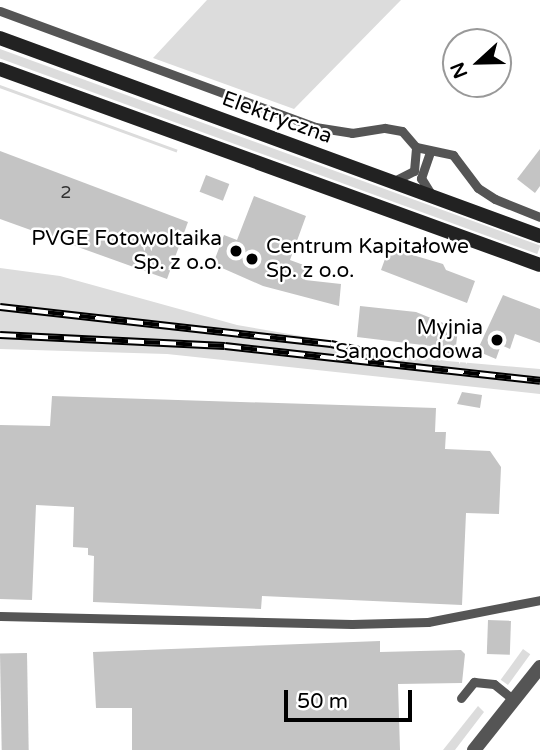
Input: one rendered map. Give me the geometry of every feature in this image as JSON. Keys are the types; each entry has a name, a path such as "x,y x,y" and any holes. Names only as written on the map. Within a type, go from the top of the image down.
{"main road":[{"name":"Elektryczna","path":"0,38 540,236"},
{"path":"0,69 540,265"}],"street":[{"path":"474,750 540,667"}],"lane":[{"path":"0,11 315,127 352,133 393,128 409,135 416,147 414,171 391,182"},
{"path":"416,147 453,155 478,188 540,217"},
{"path":"430,152 421,178 437,200"},
{"path":"0,617 352,625 428,622 540,600"},
{"path":"461,698 474,682 494,684 514,700"}],"shaded area":[{"path":"207,0 401,0 294,109 153,58"},
{"path":"0,49 540,246 537,254 0,59"},
{"path":"0,85 178,150 177,152 0,88"},
{"path":"0,268 60,276 237,325 447,361 540,369 540,394 167,354 0,349"},
{"path":"523,649 530,654 508,685 501,680"},
{"path":"478,706 484,712 455,750 443,750"}],"building":[{"path":"540,149 540,186 535,193 517,179"},
{"path":"0,151 188,222 167,279 0,219"},
{"path":"206,175 229,184 223,201 200,192"},
{"path":"254,196 306,216 290,260 309,267 305,280 341,284 339,306 263,286 213,264 224,235 237,240"},
{"path":"389,248 443,264 446,270 475,281 467,303 381,270"},
{"path":"503,295 540,309 540,343 515,334 510,349 501,345 496,359 477,351"},
{"path":"360,306 416,312 458,329 455,354 439,352 439,347 357,337"},
{"path":"462,392 482,395 480,408 457,404"},
{"path":"52,396 436,408 435,432 446,432 445,449 490,451 501,467 499,514 466,513 462,605 262,596 261,609 93,602 94,556 88,555 88,548 73,547 74,507 36,505 32,600 0,599 0,425 50,426"},
{"path":"488,620 511,621 510,655 487,654"},
{"path":"380,641 380,652 461,650 465,654 462,683 398,684 400,750 132,750 132,708 96,708 93,652"},
{"path":"0,653 27,653 29,750 2,750"}],"railway":[{"path":"0,307 331,344 377,354"},
{"path":"0,335 225,346 540,381"}],"place":[{"name":"PVGE Fotowoltaika Sp. z o.o.","path":"236,251"},
{"name":"Centrum Kapitałowe Sp. z o.o.","path":"252,259"},
{"name":"Myjnia Samochodowa","path":"497,340"}]}
